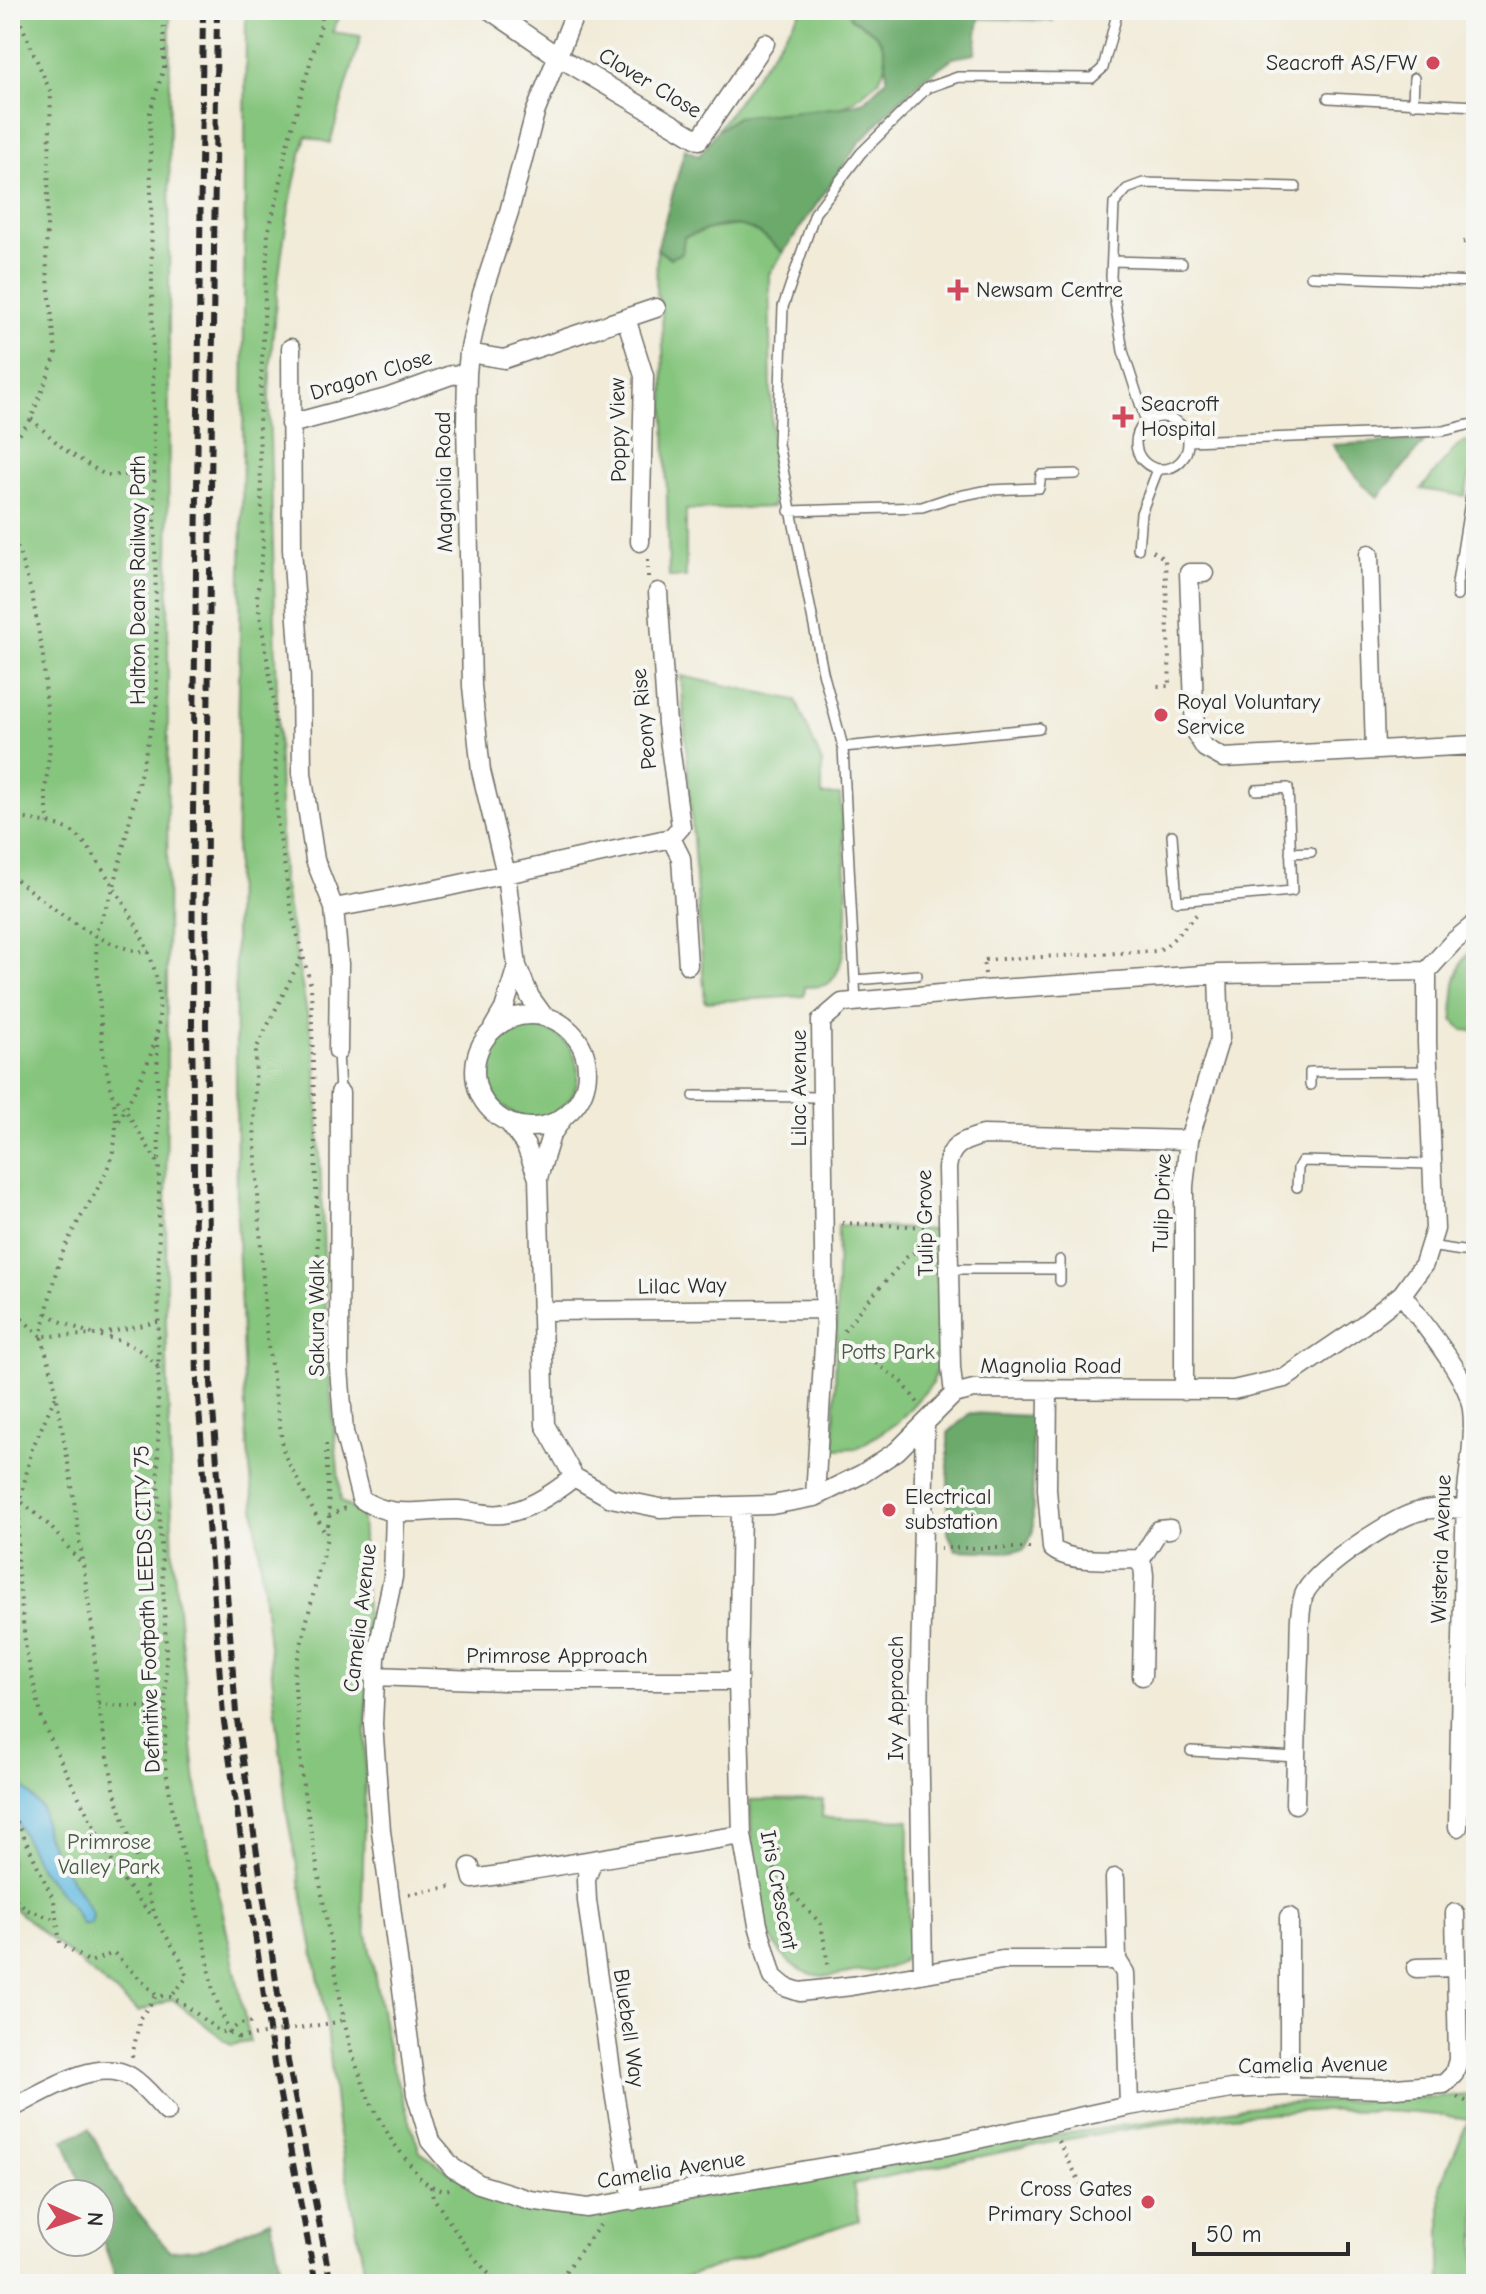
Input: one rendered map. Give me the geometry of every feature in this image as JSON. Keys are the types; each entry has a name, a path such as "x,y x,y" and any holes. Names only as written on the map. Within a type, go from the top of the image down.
{"street":[{"path":"490,10 557,56"},
{"name":"Magnolia Road","path":"576,10 535,113 509,212 482,294 469,353 466,422 472,686 481,771 506,874 517,966 530,997 543,1015 560,1022 574,1034 584,1050 588,1069 586,1088 577,1105 551,1135 538,1178 545,1425 574,1477 611,1498 660,1508 772,1505 815,1497 874,1467 897,1451 954,1394 974,1389 1233,1390 1285,1378 1363,1325 1402,1294 1424,1264 1435,1229 1427,971"},
{"name":"Clover Close","path":"557,56 699,140 765,43"},
{"path":"469,353 504,359 656,308"},
{"name":"Poppy View","path":"626,318 644,376 640,542"},
{"name":"Dragon Close","path":"291,348 292,549 301,677 302,773"},
{"name":"Dragon Close","path":"290,424 387,398 451,375 467,374"},
{"path":"1369,554 1375,750"},
{"path":"1204,573 1189,573 1195,732 1205,748 1223,758 1475,745 1476,756"},
{"name":"Peony Rise","path":"658,592 667,724 681,827 671,838 681,858 688,965"},
{"name":"Sakura Walk","path":"302,773 315,860 334,908 339,964 338,1051"},
{"path":"334,908 671,838"},
{"path":"1211,975 1427,971 1453,942 1476,923"},
{"name":"Magnolia Road","path":"517,966 504,1009 481,1045 475,1063 475,1081 482,1099 493,1113 509,1123 526,1146 538,1178"},
{"name":"Lilac Avenue","path":"815,1497 824,1309 821,1021 842,1003 1211,975"},
{"name":"Tulip Drive","path":"1184,1391 1184,1186 1189,1140 1220,1038 1211,975"},
{"path":"491,1031 506,1020 524,1015 543,1015"},
{"name":"Sakura Walk","path":"340,1093 339,1368 344,1432 361,1499 373,1507 395,1513 457,1510 500,1515 528,1507 553,1494 574,1477"},
{"path":"509,1123 527,1128 546,1126 563,1118"},
{"name":"Tulip Grove","path":"954,1394 947,1168 948,1155 959,1142 983,1135 1189,1140"},
{"name":"Wisteria Avenue","path":"1402,1294 1463,1382 1470,1399 1472,1429 1465,1509 1464,1723 1458,1827"},
{"name":"Lilac Way","path":"541,1311 824,1309"},
{"path":"1048,1389 1047,1489 1052,1548 1059,1555 1070,1558 1141,1559 1159,1530 1170,1529"},
{"name":"Ivy Approach","path":"923,1972 919,1717 928,1422"},
{"name":"Iris Crescent","path":"741,1507 738,1681 742,1830 758,1925 773,1977 785,1987 800,1992 1002,1960 1117,1960"},
{"path":"1295,1804 1301,1619 1305,1593 1320,1574 1383,1528 1411,1514 1433,1508 1465,1509"},
{"name":"Camelia Avenue","path":"395,1513 393,1577 375,1676 373,1724 380,1816 416,2094 430,2141 453,2168 479,2184 530,2200 587,2208 946,2146 1129,2106 1231,2089 1289,2086 1384,2089 1444,2084 1454,2074 1458,2060 1455,1913"},
{"path":"1137,1559 1144,1575 1142,1676"},
{"name":"Primrose Approach","path":"375,1676 503,1681 738,1681"},
{"path":"472,1873 592,1862 621,1853 742,1830"},
{"name":"Bluebell Way","path":"592,1862 586,1880 587,1901 633,2201"},
{"path":"1115,1878 1117,1960 1125,1973 1129,2106"},
{"path":"1289,1917 1289,2086"},
{"path":"1416,1968 1456,1967"},
{"path":"10,2109 83,2073 113,2070 128,2075 167,2112"}],"lane":[{"path":"856,1002 843,747 830,702 789,511 778,444 783,307 815,213 861,153 927,88 958,77 1092,78 1103,68 1118,10"},
{"path":"1470,10 1476,29"},
{"path":"1413,104 1414,78"},
{"path":"1328,98 1476,106"},
{"path":"1146,422 1123,351 1111,277 1114,204 1127,189 1143,183 1296,187"},
{"path":"1112,261 1182,263"},
{"path":"1311,276 1476,282"},
{"path":"1153,418 1172,418 1180,423 1189,441 1183,460 1176,466 1158,469 1143,461 1136,445 1140,429 1146,422 1153,418"},
{"path":"1189,441 1443,431 1476,423"},
{"path":"1457,596 1476,464"},
{"path":"1138,545 1141,513 1158,469"},
{"path":"789,511 922,507 989,490 1039,488 1041,475 1076,474"},
{"path":"843,747 1039,728"},
{"path":"1172,835 1177,901 1292,891 1288,788 1256,790"},
{"path":"1290,853 1311,852"},
{"path":"855,980 917,975"},
{"name":"Sakura Walk","path":"338,1051 340,1093"},
{"path":"1310,1085 1310,1072 1428,1071"},
{"path":"694,1096 822,1097"},
{"path":"1297,1187 1298,1168 1302,1161 1432,1164"},
{"path":"1429,1246 1476,1253"},
{"path":"949,1269 1060,1265 1060,1281"},
{"path":"1191,1751 1296,1757"}],"path":[{"path":"10,447 31,419 56,355 46,260 51,93 15,10"},
{"name":"Halton Deans Railway Path","path":"159,1165 125,1109 112,1094 103,1053 95,934 114,887 157,703 150,112 164,68 164,10"},
{"path":"319,1275 311,986 285,877 277,820 274,701 257,597 263,547 259,425 268,233 286,148 322,21 322,10"},
{"path":"1463,242 1476,243"},
{"path":"31,419 65,450 105,475 154,475"},
{"path":"10,524 32,594 43,657 50,747 45,792 49,824"},
{"path":"640,542 647,543 649,591 658,592"},
{"path":"1138,545 1165,559 1170,686 1154,686"},
{"path":"10,816 74,833 97,860 127,907 149,952 157,978 160,1004 157,1034 159,1369"},
{"path":"10,875 47,904 109,943 149,952"},
{"path":"984,990 983,960 1157,951 1167,946 1183,926 1197,915 1196,900"},
{"path":"302,956 256,1049 254,1126 266,1331 284,1454 327,1537"},
{"path":"157,1034 118,1123 112,1161 62,1254 41,1336 56,1395 93,1634 98,1704 115,1793 157,1921"},
{"path":"112,1094 118,1123"},
{"path":"823,1222 948,1236"},
{"path":"928,1422 902,1382 839,1338 907,1257 948,1236"},
{"path":"10,1308 41,1336 97,1335 159,1322"},
{"path":"47,1313 60,1321 142,1350 159,1369"},
{"name":"Definitive Footpath LEEDS CITY 75","path":"159,1369 158,1484 166,1645 165,1765 213,1991 229,2032"},
{"path":"56,1395 32,1449 20,1501 17,1563 26,1651 43,1723 120,1877 157,1921 181,1960 187,1977 171,1997"},
{"path":"325,1431 327,1537 294,1674 302,1780 344,2020 351,2051 369,2100 392,2141 421,2179 444,2190 454,2188 468,2178"},
{"path":"10,1492 50,1526 82,1564"},
{"path":"922,1548 1052,1548"},
{"path":"98,1704 165,1709"},
{"path":"10,1807 54,1901 60,1943 90,1962 114,1953 156,1995 171,1997 220,2032 229,2032 238,2038 344,2020"},
{"path":"742,1830 760,1835 770,1850 773,1866 783,1884 821,1924 831,1989"},
{"path":"391,1897 459,1886 472,1873"},
{"path":"10,1894 28,1910 57,1920"},
{"path":"128,2075 140,2018 156,1995"},
{"path":"229,2032 239,2024 255,2022"},
{"path":"1048,2124 1087,2195"},
{"path":"431,2186 433,2197 470,2253 498,2284"},
{"path":"556,2284 599,2226 607,2221"}],"green space":[{"name":"Primrose Valley Park","path":"10,10 170,10 166,1323 173,1560 196,1784 250,2042 231,2045 172,1999 139,2012 10,1905"},
{"path":"246,10 343,10 332,32 361,36 330,143 306,136 291,200 276,298 269,397 282,877 316,1062 329,1375 341,1501 362,1516 368,1656 362,1907 390,2059 420,2152 483,2193 545,2212 601,2213 830,2178 980,2146 1270,2104 1476,2095 1476,2284 1441,2284 1441,2184 1469,2119 1393,2112 1315,2111 1237,2115 1159,2124 853,2184 859,2220 663,2284 367,2284 337,2124 326,2017 287,1815 246,1431 237,1216 235,926"},
{"path":"802,10 848,10 851,19 873,30 885,48 886,65 879,80 843,107 737,117 716,132"},
{"path":"848,10 1052,10 1053,21 979,18 975,54 953,58 896,104 859,143 783,253 759,233 738,226 714,228 684,237 682,253 670,258 657,249 685,149 699,156 716,132 737,117 843,107 864,101 887,79 881,42 871,30 851,19"},
{"path":"740,225 762,232 783,253 769,274 773,507 686,510 686,577 669,577 662,312 656,291 657,249 670,258 682,253 684,237 709,229"},
{"path":"1426,440 1378,497 1362,484 1333,445"},
{"path":"1465,441 1476,444 1465,496 1421,489 1457,446"},
{"path":"681,676 796,700 822,763 822,795 840,795 847,894 844,948 838,969 829,983 805,987 804,996 705,1002"},
{"path":"1476,943 1476,1031 1463,1030 1453,1020 1456,978 1463,960"},
{"path":"533,1028 550,1031 565,1041 575,1056 578,1073 575,1090 565,1105 550,1115 533,1118 516,1115 501,1105 491,1090 488,1073 491,1056 501,1041 516,1031"},
{"name":"Potts Park","path":"838,1225 935,1230 940,1361 932,1384 898,1422 857,1448 834,1449"},
{"path":"970,1413 1032,1416 1033,1533 1024,1550 956,1550 948,1533 948,1433"},
{"path":"823,1799 822,1817 909,1820 908,1953 898,1964 876,1970 823,1976 799,1969 781,1953 769,1932 755,1877 750,1800"},
{"path":"89,2129 115,2178 79,2178 64,2140"},
{"path":"116,2180 124,2195 170,2251 206,2248 271,2220 284,2284 118,2284 109,2258 116,2258"}],"water":[{"path":"10,1766 42,1809 46,1835 93,1914 91,1924 82,1924 40,1869 10,1808"}],"railway":[{"path":"203,10 192,1025 197,1384 223,1715 274,2064 316,2284"},
{"path":"217,10 206,1025 211,1383 236,1713 288,2061 331,2284"}],"place":[{"name":"Seacroft AS/FW","path":"1433,63"},
{"name":"Newsam Centre","path":"958,290"},
{"name":"Seacroft Hospital","path":"1123,417"},
{"name":"Royal Voluntary Service","path":"1161,715"},
{"name":"Electrical substation","path":"889,1510"},
{"name":"Cross Gates Primary School","path":"1148,2202"}]}
